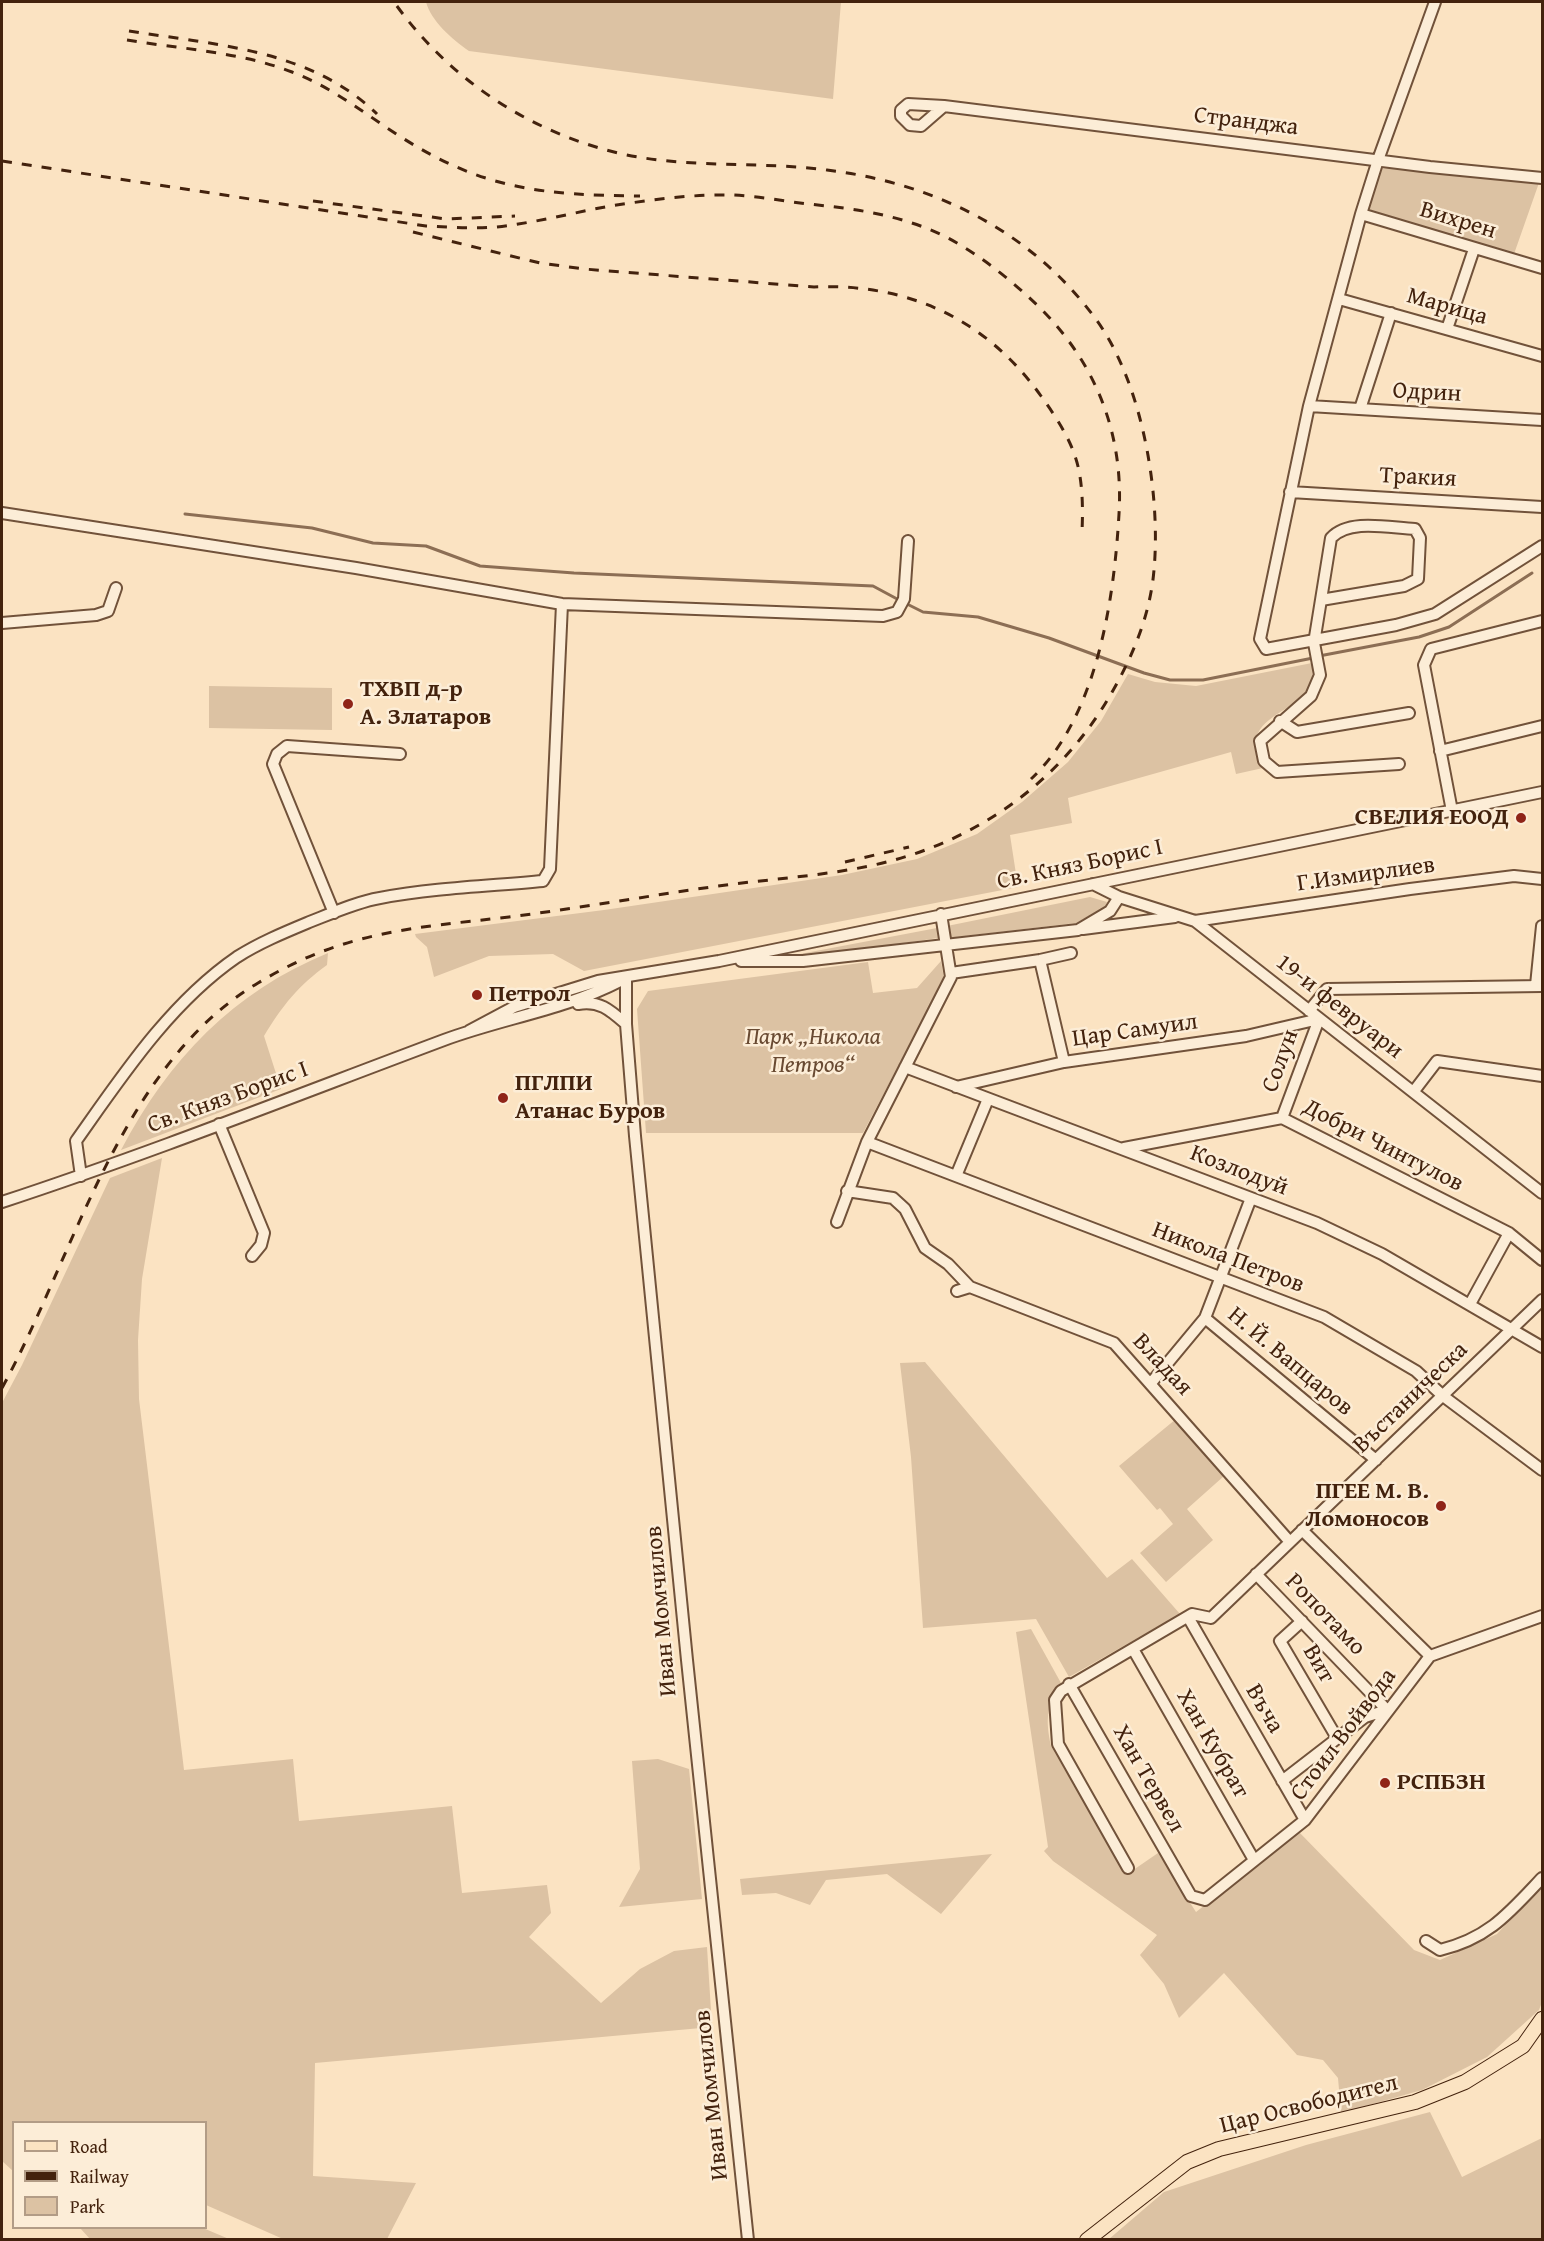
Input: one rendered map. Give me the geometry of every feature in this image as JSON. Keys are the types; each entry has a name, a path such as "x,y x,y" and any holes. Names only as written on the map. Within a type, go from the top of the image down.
{"main road":[{"name":"Цар Освободител","path":"1087,2240 1187,2162 1219,2149 1425,2098 1465,2082 1523,2046 1542,2019"}],"street":[{"path":"1435,2 1361,214 1309,406 1260,639 1266,650 1314,643 1435,614 1542,546"},
{"name":"Странджа","path":"944,106 1542,178"},
{"name":"Вихрен","path":"1361,214 1542,268"},
{"path":"1447,329 1474,249"},
{"name":"Марица","path":"1339,299 1542,356"},
{"path":"1359,410 1391,313"},
{"name":"Одрин","path":"1309,406 1542,420"},
{"name":"Тракия","path":"1290,492 1542,507"},
{"path":"2,513 356,568 562,604 883,616 897,612 903,599 909,541"},
{"path":"1321,600 1404,586 1418,579 1420,538 1414,529 1355,526 1336,532 1331,538 1314,643 1320,675 1311,696 1260,741 1264,761 1277,772 1399,764"},
{"path":"2,623 96,615 108,611 116,588"},
{"path":"81,1176 76,1142 179,1008 199,988 237,957 261,943 334,913 379,898 543,881 550,869 562,604"},
{"path":"1452,811 1424,665 1431,649 1542,621"},
{"path":"1280,721 1297,732 1409,713"},
{"path":"1440,751 1542,726"},
{"path":"334,913 273,764 277,754 288,746 400,754"},
{"name":"Св. Княз Борис I","path":"469,1031 514,1007 598,981 718,961 1542,792"},
{"name":"Г.Измирлиев","path":"1195,921 1514,876 1542,879"},
{"name":"19-и февруари","path":"1093,884 1119,897 1195,921 1542,1193"},
{"path":"1078,930 1110,911 1119,897"},
{"path":"837,1222 867,1142 951,973 941,914"},
{"path":"718,961 803,961 1178,917"},
{"path":"1309,1011 1327,989 1539,985 1542,926"},
{"path":"951,973 1040,960 1071,953"},
{"path":"1040,960 1064,1062"},
{"name":"Св. Княз Борис I","path":"2,1202 81,1176 469,1031 554,1009 626,978"},
{"name":"Иван Момчилов","path":"626,978 626,1024 688,1669 748,2240"},
{"path":"554,1009 595,1003 603,1005 626,1024"},
{"name":"Цар Самуил","path":"956,1087 1064,1062 1246,1036 1320,1019"},
{"name":"Солун","path":"1282,1118 1320,1019"},
{"path":"1414,1091 1437,1061 1542,1076"},
{"name":"Козлодуй","path":"905,1067 1317,1223 1470,1304 1542,1347"},
{"path":"956,1176 988,1099"},
{"name":"Добри Чинтулов","path":"1122,1149 1282,1118 1509,1233 1542,1260"},
{"path":"219,1124 264,1233 261,1245 252,1256"},
{"name":"Никола Петров","path":"867,1142 1324,1317 1416,1371 1443,1396 1542,1470"},
{"path":"848,1191 893,1198 905,1209 925,1248 948,1263 970,1287 957,1291"},
{"path":"1151,1383 1205,1318 1251,1198"},
{"path":"1470,1304 1509,1233"},
{"name":"Владая","path":"970,1287 1114,1343 1290,1542"},
{"name":"Въстаническа","path":"1069,1684 1192,1614 1211,1618 1542,1300"},
{"name":"Н. Й. Вапцаров","path":"1205,1318 1376,1460"},
{"path":"1302,1530 1430,1656 1542,1616"},
{"name":"Ропотамо","path":"1256,1574 1387,1710"},
{"name":"Въча","path":"1188,1617 1305,1820"},
{"name":"Вит","path":"1302,1621 1280,1641 1337,1738"},
{"name":"Хан Кубрат","path":"1132,1648 1254,1860"},
{"name":"Стоил Войвода","path":"1191,1896 1205,1900 1305,1820 1430,1656"},
{"path":"1069,1684 1055,1700 1058,1744 1128,1868"},
{"name":"Хан Тервел","path":"1069,1684 1191,1896"},
{"path":"1281,1781 1365,1717 1387,1710"},
{"path":"1426,1941 1440,1950 1460,1945 1497,1925 1542,1878"}],"green space":[{"path":"426,2 841,2 833,99 469,51 437,23"},
{"path":"1402,167 1540,180 1514,254 1371,212 1367,208 1378,169"},
{"path":"1312,663 1312,682 1306,695 1300,702 1269,720 1258,733 1256,748 1263,768 1236,774 1231,752 1068,798 1072,823 1010,835 1018,887 584,971 553,954 489,956 434,977 427,947 415,934 604,910 842,875 917,859 977,834 1022,802 1068,762 1101,721 1128,674 1155,682 1196,686"},
{"path":"209,686 332,688 332,730 209,728"},
{"path":"1090,897 1107,902 1105,907 1076,923 948,938 947,926"},
{"path":"937,928 938,938 802,958 800,954"},
{"path":"328,953 327,965 292,997 264,1036 281,1089 121,1150 160,1086 207,1032 233,1008 262,987"},
{"name":"Парк „Никола Петров“","path":"941,961 944,979 863,1133 646,1133 637,1009 648,991 868,962 873,993 917,988"},
{"path":"162,1158 142,1279 138,1340 139,1399 184,1770 293,1759 299,1821 452,1806 462,1893 547,1885 551,1913 529,1937 601,2003 640,1969 674,1951 707,1947 712,2027 315,2063 313,2176 416,2183 387,2239 283,2239 207,2205 207,2121 12,2121 12,2170 2,2161 2,1403 110,1178"},
{"path":"925,1362 1107,1578 1132,1559 1180,1614 1069,1677 1036,1619 923,1628 911,1457 900,1363"},
{"path":"1176,1419 1224,1476 1187,1509 1213,1540 1166,1582 1140,1553 1173,1524 1160,1508 1157,1510 1119,1466"},
{"path":"1031,1629 1061,1683 1049,1713 1048,1728 1051,1746 1126,1875 1158,1853 1196,1912 1299,1832 1414,1950 1440,1960 1497,1934 1542,1885 1542,2002 1539,2010 1487,2057 1422,2090 1341,2113 1338,2078 1323,2060 1297,2055 1224,1973 1179,2018 1164,1984 1140,1955 1157,1935 1053,1861 1044,1851 1048,1847 1016,1632"},
{"path":"658,1759 689,1769 702,1899 619,1907 640,1869 632,1761"},
{"path":"992,1854 941,1914 887,1874 826,1880 810,1905 776,1893 742,1895 740,1879"},
{"path":"1430,2112 1462,2177 1542,2138 1542,2239 1109,2239 1164,2192 1306,2145"},
{"path":"81,2229 205,2229 229,2239 90,2239"}],"waterway":[{"path":"185,514 312,528 373,543 426,546 480,566 574,573 873,586 899,600"},
{"path":"1319,656 1419,637 1449,627 1532,573"},
{"path":"905,603 923,612 978,617 1049,638 1144,673 1170,680 1203,680 1313,658"}],"railway":[{"path":"2,1388 106,1166 136,1112 170,1062 210,1018 258,983 320,952 380,935 718,886 835,872 874,865 943,843 976,827 1006,808 1060,762 1105,704 1123,673 1143,623 1154,570 1154,507 1151,473 1136,405 1125,373 1095,318 1069,287 1041,260 1010,236 977,216 905,186 867,177 801,167 696,163 644,158 618,153 552,131 521,116 492,98 465,77 439,55 394,2"},
{"path":"129,31 228,46 292,63 351,92 377,114"},
{"path":"127,40 232,55 292,72 335,93 431,155 488,179 544,191 640,196"},
{"path":"2,161 426,226 487,228 610,206 671,198 702,195 741,196 844,208 897,218 931,230 972,252 995,268 1037,305 1075,350 1102,400 1111,427 1116,455 1119,484 1116,548 1106,620 1098,656 1087,691 1072,724 1054,753 1031,779"},
{"path":"313,201 446,219 515,216"},
{"path":"413,232 540,263 584,269 814,287 848,287 913,299 942,311 970,327 996,346 1019,369 1056,417 1069,440 1078,465 1082,494 1082,532"},
{"path":"845,862 909,847"}],"place":[{"name":"ТХВП д-р А. Златаров","path":"348,704"},
{"name":"СВЕЛИЯ ЕООД","path":"1521,818"},
{"name":"Петрол","path":"477,995"},
{"name":"ПГЛПИ Атанас Буров","path":"503,1098"},
{"name":"ПГЕЕ М. В. Ломоносов","path":"1441,1506"},
{"name":"РСПБЗН","path":"1385,1783"}]}
